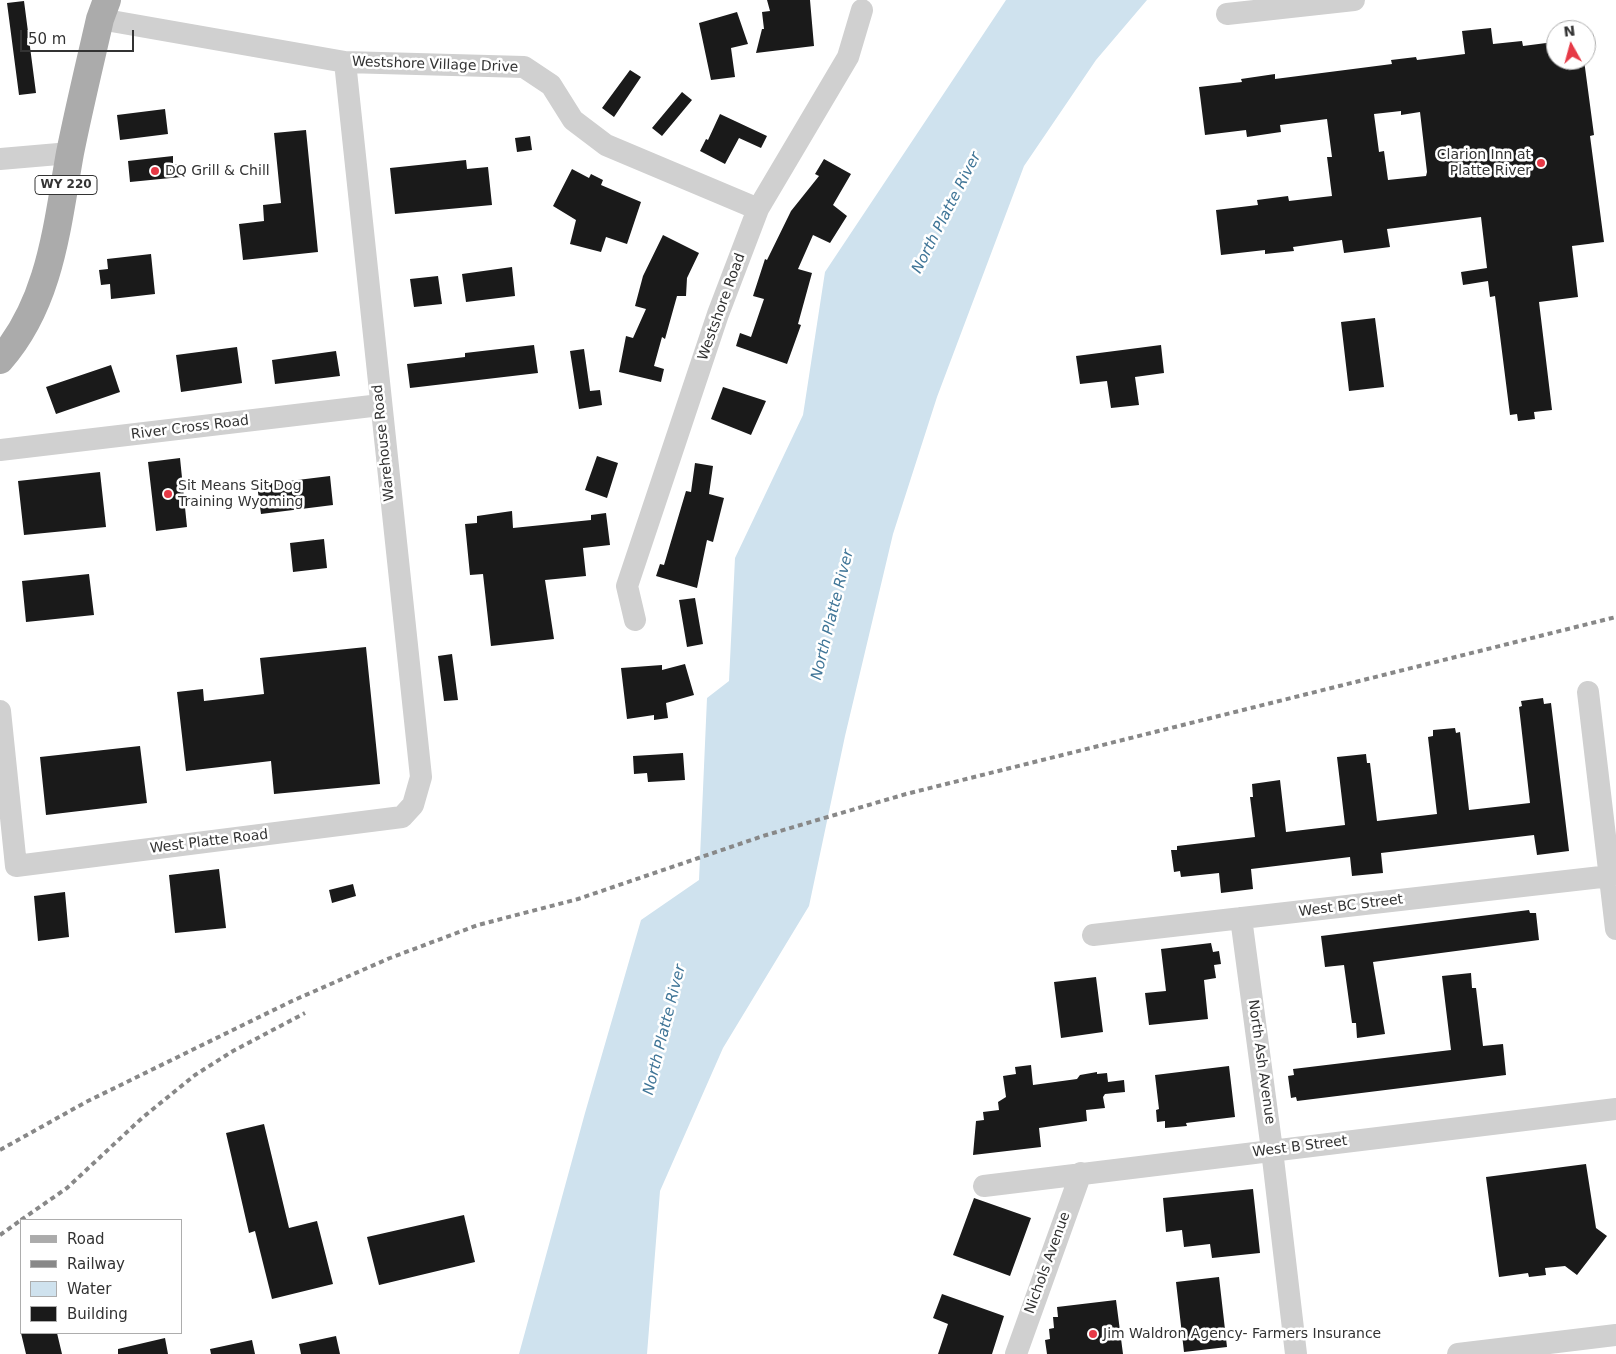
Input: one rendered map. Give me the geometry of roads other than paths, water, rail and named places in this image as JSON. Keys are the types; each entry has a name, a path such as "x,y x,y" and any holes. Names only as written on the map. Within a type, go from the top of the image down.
{"main road":[{"name":"WY 220","path":"0,360 26,324 42,289 58,225 70,153 103,9"}],"street":[{"path":"1227,14 1354,0"},
{"name":"Westshore Village Drive","path":"103,9 345,62 524,67 551,85 573,120 606,145 758,209"},
{"name":"Westshore Road","path":"635,620 627,586 718,314 758,209 848,57 862,10"},
{"name":"Warehouse Road","path":"345,62 421,778 413,805 402,817"},
{"path":"0,159 70,153"},
{"name":"River Cross Road","path":"0,450 380,405"},
{"path":"1588,692 1616,929"},
{"name":"West Platte Road","path":"0,711 16,866 402,817"},
{"name":"West BC Street","path":"1092,935 1610,876"},
{"name":"North Ash Avenue","path":"1242,918 1296,1354"},
{"name":"West B Street","path":"984,1186 1616,1109"},
{"name":"Nichols Avenue","path":"1016,1354 1081,1173"},
{"path":"1458,1354 1616,1335"}],"water":[{"name":"North Platte River","path":"1006,0 1147,0 1096,60 1024,166 937,397 893,534 845,736 809,906 723,1048 660,1191 647,1354 519,1354 585,1113 641,920 699,880 707,698 729,681 735,558 803,415 825,272"}],"railway":[{"path":"0,1150 86,1102 292,1001 390,958 478,925 578,899 763,836 906,794 1616,617"},
{"path":"22,1219 67,1188 142,1118 195,1075 233,1051 305,1013"},
{"path":"0,1235 20,1221"}],"place":[{"name":"Clarion Inn at Platte River","path":"1541,163"},
{"name":"DQ Grill & Chill","path":"155,171"},
{"name":"Sit Means Sit Dog Training Wyoming","path":"168,494"},
{"name":"Jim Waldron Agency- Farmers Insurance","path":"1093,1334"}]}
